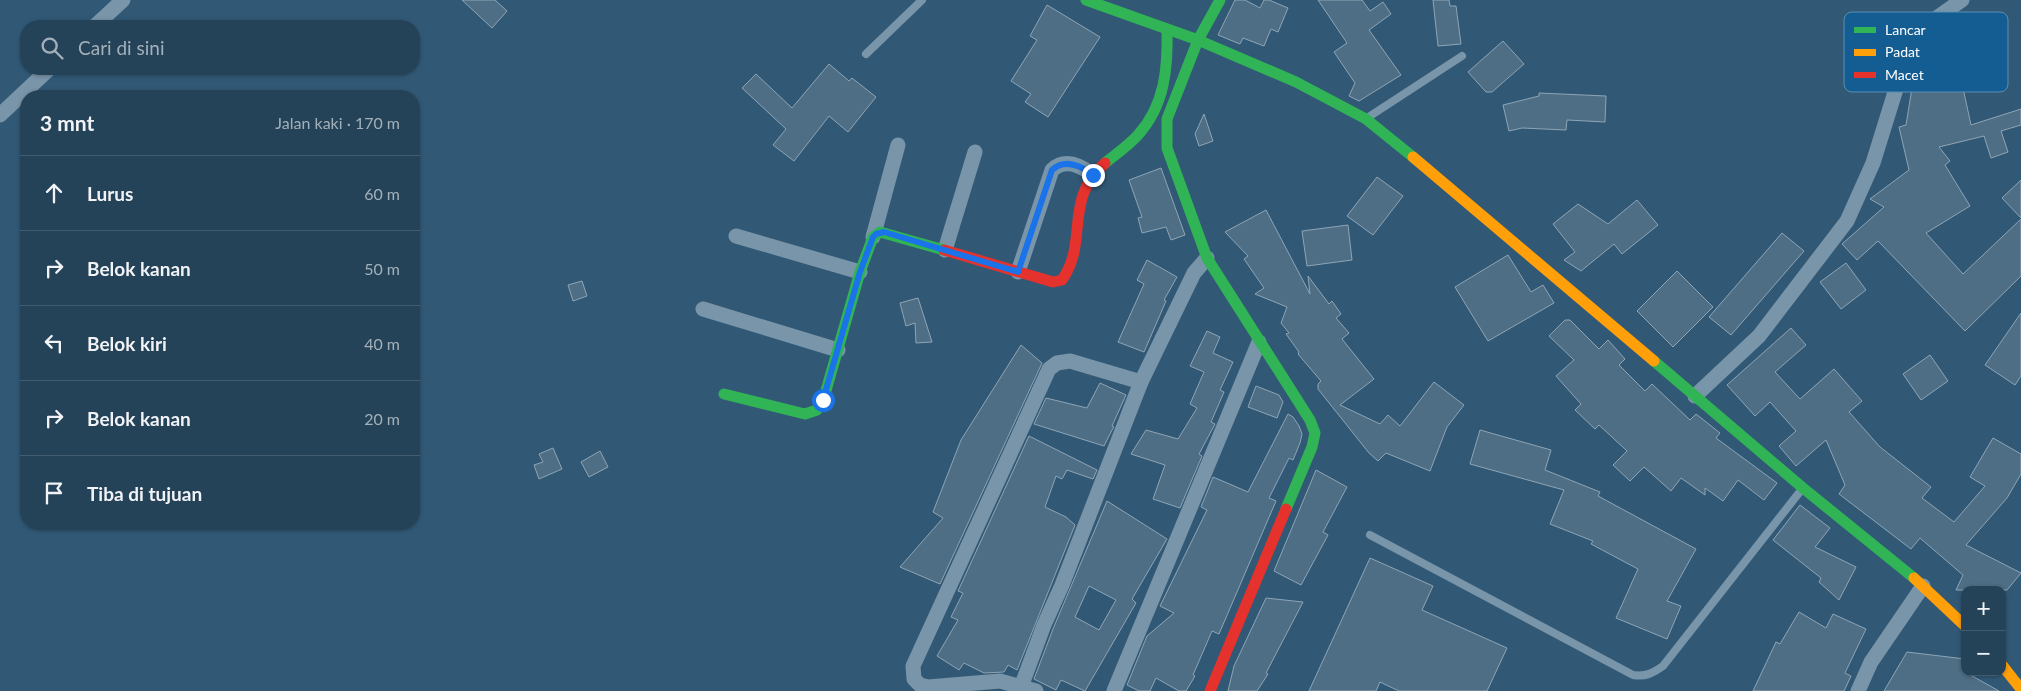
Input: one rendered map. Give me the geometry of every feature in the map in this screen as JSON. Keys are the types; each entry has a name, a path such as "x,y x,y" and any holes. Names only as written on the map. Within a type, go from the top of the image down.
{"street":[{"path":"101,20 123,0"},
{"path":"1086,0 1198,40 1296,82 1366,119 1424,166 1803,488 1923,586 1961,622"},
{"path":"1210,691 1315,440 1315,433 1310,420 1207,258 1167,148 1167,119 1198,40 1220,0"},
{"path":"1945,12 1962,0"},
{"path":"873,237 884,232 1053,282 1062,280 1068,274 1072,257 1082,194 1093,175 1137,136 1152,117 1160,98 1167,73 1167,29"},
{"path":"27,90 43,75"},
{"path":"1695,396 1759,336 1847,221 1873,163 1895,92"},
{"path":"0,115 20,96"},
{"path":"724,394 805,414 817,410 823,400 860,272 873,237 898,145"},
{"path":"945,250 975,152"},
{"path":"1018,272 1052,170 1064,163 1084,168 1093,175"},
{"path":"736,236 860,272"},
{"path":"1140,382 1070,361 1056,363 1048,369 913,666 914,679 920,685 928,687 1000,681 1028,689 1044,625 1062,584 1140,382 1194,273 1207,258"},
{"path":"703,309 838,350"},
{"path":"1114,691 1259,342"},
{"path":"1858,691 1871,662 1923,586"},
{"path":"2006,670 2021,689"}],"lane":[{"path":"866,54 922,0"},
{"path":"1366,119 1462,56"},
{"path":"1370,535 1632,676 1642,676 1652,674 1663,666 1803,488"}],"building":[{"path":"462,0 495,0 507,11 492,28"},
{"path":"1235,0 1245,0 1260,8 1264,0 1269,0 1288,8 1278,32 1271,29 1264,46 1243,38 1240,44 1218,35"},
{"path":"1318,0 1362,0 1370,11 1383,2 1391,14 1369,30 1401,75 1359,101 1349,96 1355,83 1334,52 1347,43"},
{"path":"1433,0 1449,0 1450,6 1456,6 1461,44 1438,46"},
{"path":"1047,5 1100,37 1048,117 1025,102 1031,94 1011,81 1037,40 1030,36"},
{"path":"1503,41 1524,64 1492,92 1486,92 1468,72"},
{"path":"829,64 849,81 852,78 876,97 848,132 829,116 794,161 773,145 786,129 742,88 756,74 792,108"},
{"path":"1911,92 1964,92 1971,125 2021,109 2021,125 2001,131 2008,152 1991,158 1984,136 1939,147 1950,161 1945,165 1970,206 1926,233 1963,274 2021,219 2021,276 1965,331 1878,241 1857,260 1842,244 1884,207 1870,199 1909,170 1899,127 1906,125"},
{"path":"1539,93 1606,96 1605,122 1567,120 1566,130 1522,128 1509,131 1503,105 1539,96"},
{"path":"1204,114 1213,141 1199,146 1195,134"},
{"path":"1161,168 1185,235 1171,240 1166,227 1142,233 1138,218 1142,217 1129,180"},
{"path":"1377,177 1403,196 1373,235 1347,216"},
{"path":"2021,180 2021,218 2002,198"},
{"path":"1637,200 1658,225 1622,254 1614,244 1581,271 1564,260 1575,252 1553,224 1578,204 1608,224"},
{"path":"1266,210 1310,294 1308,276 1329,304 1332,301 1341,314 1336,318 1349,333 1342,339 1374,379 1340,405 1380,424 1388,415 1400,426 1434,382 1464,405 1447,427 1430,471 1386,453 1378,461 1369,453 1318,389 1318,384 1321,381 1298,354 1299,352 1286,334 1289,333 1281,323 1287,307 1255,294 1264,288 1244,259 1248,256 1225,232"},
{"path":"1348,225 1352,260 1307,266 1302,231"},
{"path":"1782,233 1804,251 1731,335 1709,317"},
{"path":"1508,255 1531,292 1543,285 1554,303 1488,341 1455,287"},
{"path":"1147,260 1177,277 1164,300 1166,301 1144,352 1118,342 1144,284 1137,280"},
{"path":"1846,263 1866,290 1841,309 1820,282"},
{"path":"1677,271 1713,307 1673,347 1637,311"},
{"path":"582,281 587,296 573,301 568,285"},
{"path":"918,298 932,342 916,343 915,323 906,326 900,303"},
{"path":"2021,313 2021,376 2015,385 1985,365"},
{"path":"1565,320 1570,320 1599,349 1608,340 1625,359 1619,365 1645,391 1652,384 1690,420 1696,414 1720,433 1716,438 1777,483 1764,500 1738,480 1723,501 1705,488 1705,495 1681,478 1671,491 1644,467 1630,481 1613,465 1627,451 1599,425 1595,429 1575,410 1581,404 1556,376 1574,360 1549,336"},
{"path":"1791,328 1806,345 1775,372 1800,399 1834,369 1862,401 1849,412 1880,447 1931,487 1922,498 1954,522 1985,486 1970,477 1993,438 2021,454 2021,474 2007,498 1966,545 2021,573 2007,590 2006,586 1961,586 1961,590 1956,590 1963,575 1920,538 1911,549 1839,494 1845,485 1826,440 1796,466 1779,446 1796,431 1770,402 1755,416 1727,385"},
{"path":"1207,331 1220,337 1213,353 1233,362 1220,390 1224,392 1211,422 1215,424 1199,454 1202,456 1180,508 1153,499 1165,465 1131,454 1146,430 1178,439 1197,408 1190,404 1204,372 1190,366"},
{"path":"1021,345 1042,363 940,584 900,567 943,518 933,512 961,440"},
{"path":"1930,355 1948,381 1921,400 1903,374"},
{"path":"1100,383 1126,395 1112,426 1114,427 1104,446 1034,424 1046,398 1087,408"},
{"path":"1256,386 1279,395 1283,402 1277,418 1248,407"},
{"path":"1288,414 1293,417 1299,426 1302,434 1300,443 1293,460 1289,458 1269,498 1276,501 1219,634 1212,631 1193,675 1195,676 1186,691 1179,691 1156,678 1150,691 1139,691 1127,685 1147,636 1174,613 1160,606 1207,510 1201,507 1213,477 1248,492"},
{"path":"1480,430 1551,450 1545,470 1600,492 1598,496 1696,549 1667,601 1681,606 1667,639 1616,618 1638,569 1591,544 1593,541 1550,524 1564,490 1470,464"},
{"path":"1029,436 1097,470 1093,479 1067,470 1062,479 1056,476 1045,507 1066,517 1075,525 1017,670 1008,665 1004,672 984,673 964,663 959,670 937,656 958,620 951,617 963,593 958,591"},
{"path":"553,448 562,469 539,479 534,465 543,462 539,454"},
{"path":"600,451 608,467 589,477 581,462"},
{"path":"1316,470 1347,487 1323,532 1328,535 1301,585 1274,571"},
{"path":"1107,501 1167,539 1132,599 1136,603 1085,691 1061,680 1056,690 1034,679","holes":["1089,586 1116,600 1099,630 1075,617"]},
{"path":"1800,505 1830,528 1815,547 1856,567 1839,600 1819,582 1821,578 1773,540"},
{"path":"1370,558 1433,586 1422,610 1507,648 1487,691 1399,691 1380,682 1376,691 1309,691"},
{"path":"1266,598 1303,602 1266,673 1268,674 1257,691 1228,691 1234,666"},
{"path":"1799,612 1826,628 1833,614 1866,629 1845,673 1851,676 1844,691 1753,691 1776,642 1780,644"},
{"path":"1907,652 1961,659 1961,676 1972,676 1999,691 1884,691"}],"traffic: fast":[{"path":"1086,0 1198,40 1296,82 1366,119 1413,157"},
{"path":"1220,0 1198,40 1167,119 1167,148 1207,258 1310,420 1315,433 1312,447 1286,509"},
{"path":"1105,163 1138,135 1154,111 1163,85 1167,58 1167,29"},
{"path":"724,394 805,414 817,410 823,401 860,272 873,237 880,232 944,250"},
{"path":"1654,361 1803,488 1914,578"}],"traffic: slow":[{"path":"1413,157 1654,361"},
{"path":"1914,578 1961,622"},
{"path":"2006,670 2021,689"}],"traffic: jam":[{"path":"944,250 1053,282 1062,280 1070,266 1074,251 1084,191 1092,177 1105,163"},
{"path":"1210,691 1286,509"}],"route":[{"path":"823,400 860,272 873,237 876,234 884,232 1018,272 1048,177 1052,170 1064,163 1084,168 1093,175"}]}
